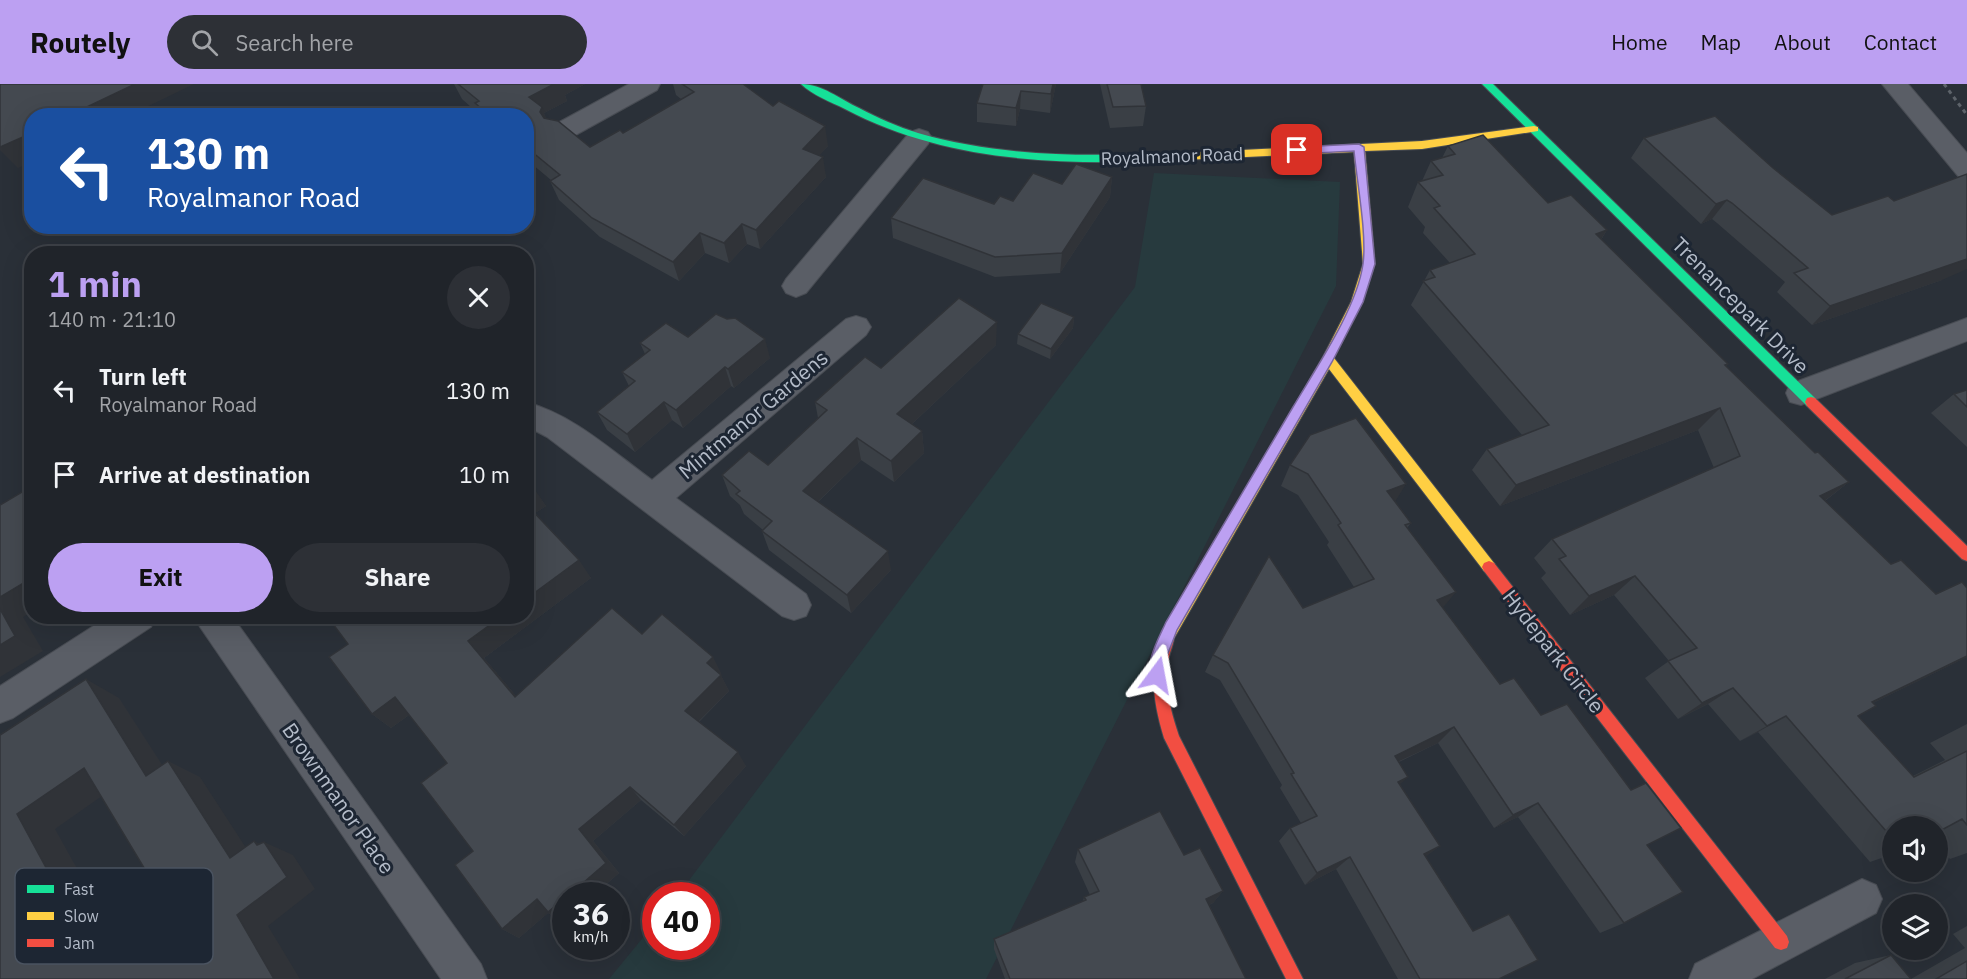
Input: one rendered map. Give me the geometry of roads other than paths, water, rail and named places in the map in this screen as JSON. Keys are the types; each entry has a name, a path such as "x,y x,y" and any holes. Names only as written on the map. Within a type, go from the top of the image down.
{"street":[{"path":"563,131 648,84"},
{"name":"Royalmanor Road","path":"806,84 868,117 919,138 962,148 1049,159 1126,159 1422,145 1534,129"},
{"name":"Trenancepark Drive","path":"1487,84 1967,555"},
{"path":"1894,84 1967,171"},
{"path":"796,286 919,138"},
{"path":"1295,979 1172,738 1159,704 1157,675 1159,656 1172,627 1328,359 1357,302 1369,264 1359,147"},
{"name":"Mintmanor Gardens","path":"651,500 856,327"},
{"path":"1801,393 1967,329"},
{"name":"Hydepark Circle","path":"1328,359 1781,942"},
{"path":"534,416 558,428 794,606"},
{"path":"0,706 127,624"},
{"name":"Brownmanor Place","path":"218,624 465,979"},
{"path":"1710,979 1862,899"}]}
